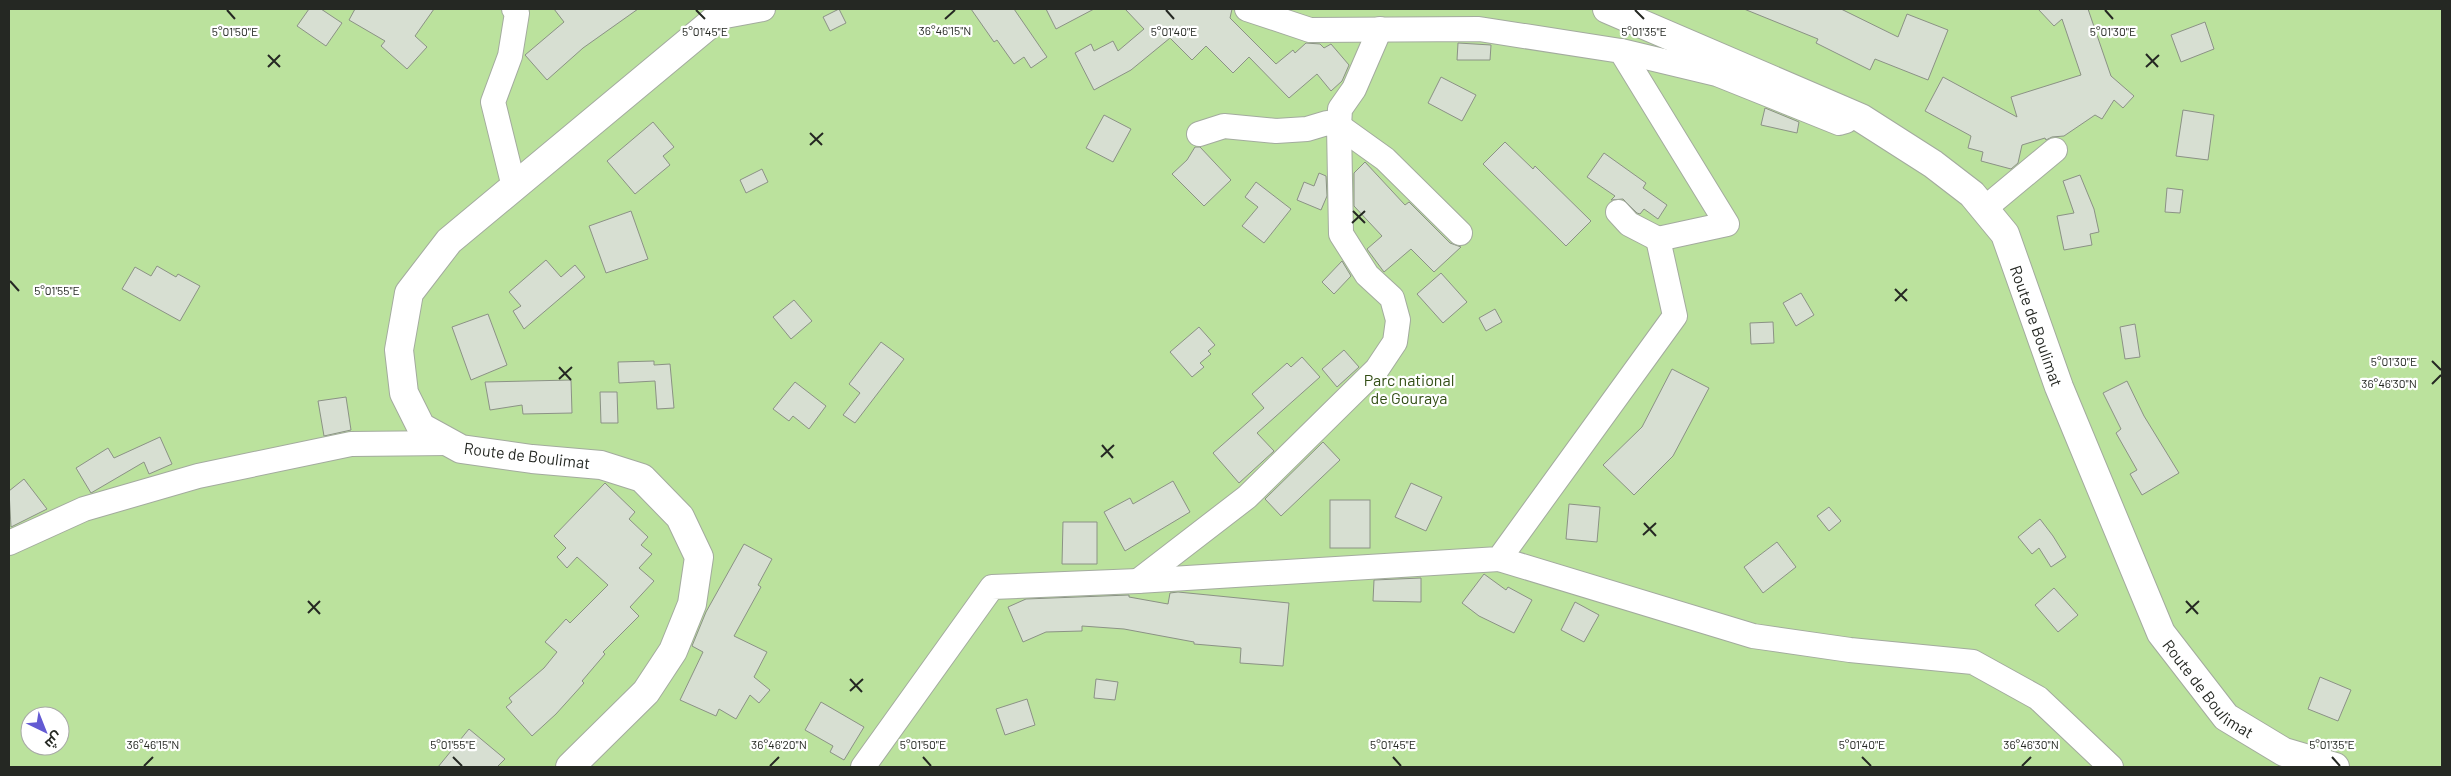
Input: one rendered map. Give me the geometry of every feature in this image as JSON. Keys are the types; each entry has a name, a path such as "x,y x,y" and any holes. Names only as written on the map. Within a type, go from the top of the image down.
{"main road":[{"name":"Route de Boulimat","path":"1607,9 1861,118 1933,164 1972,194 2005,234 2060,387 2161,633 2226,717 2284,752 2335,767"},
{"name":"Route de Boulimat","path":"570,767 646,692 673,651 692,604 699,557 680,517 642,478 601,465 532,459 461,449 421,427 404,393 399,350 409,293 449,241 724,13"}],"street":[{"path":"514,9 517,13 510,56 493,102 514,187"},
{"path":"724,13 763,9"},
{"path":"1247,9 1310,30 1479,29 1620,51 1717,74 1839,123 1861,118"},
{"path":"1138,581 1247,497 1377,369 1394,342 1398,320 1392,298 1367,275 1341,234 1340,109 1354,89 1380,29"},
{"path":"1618,212 1629,224 1658,239 1727,224 1620,51"},
{"path":"1199,134 1224,126 1276,131 1307,129 1327,123 1339,126 1385,159 1460,234"},
{"path":"1984,209 2056,150"},
{"path":"1499,559 1674,316 1658,239"},
{"path":"9,543 84,509 198,476 351,444 449,442"},
{"path":"863,767 992,586 1138,581 1499,559 1753,636 1850,650 1973,662 2038,698 2111,767"}],"green space":[{"name":"Parc national de Gouraya","path":"9,9 2442,9 2442,767 9,767"}],"building":[{"path":"309,9 321,9 342,23 326,46 297,26"},
{"path":"355,9 434,9 415,36 427,47 407,69 381,46 385,41 349,20"},
{"path":"554,9 638,9 583,48 547,80 525,55 564,22"},
{"path":"839,9 846,23 830,31 823,17"},
{"path":"971,9 1014,9 1047,57 1031,68 1024,57 1014,64 997,40 994,42"},
{"path":"1046,9 1094,9 1056,29"},
{"path":"1125,9 1232,9 1230,18 1276,64 1293,50 1295,53 1306,43 1320,44 1324,48 1331,44 1349,65 1342,81 1331,91 1317,74 1289,98 1249,57 1233,73 1206,46 1192,60 1170,38 1131,70 1094,90 1075,53 1091,44 1094,51 1113,41 1118,51 1144,29"},
{"path":"1744,9 1841,9 1898,37 1907,14 1948,30 1928,80 1875,59 1870,70 1816,43 1818,39"},
{"path":"2038,9 2088,9 2111,76 2134,96 2123,108 2114,100 2102,119 2095,115 2064,136 2052,137 2046,140 2045,138 2022,145 2018,163 2011,169 1981,161 1983,152 1968,148 1971,136 1925,111 1943,77 2017,117 2011,97 2081,75 2062,19 2054,26"},
{"path":"2205,22 2214,49 2181,62 2171,35"},
{"path":"1458,43 1491,45 1490,60 1457,60"},
{"path":"1441,77 1476,95 1462,121 1428,103"},
{"path":"1765,108 1799,122 1797,133 1761,125"},
{"path":"2183,110 2214,115 2208,160 2176,156"},
{"path":"1104,115 1131,129 1113,162 1086,148"},
{"path":"653,122 674,147 663,156 670,165 635,194 607,161"},
{"path":"1505,142 1533,169 1535,166 1591,221 1566,246 1483,164"},
{"path":"1195,147 1200,147 1231,180 1204,206 1172,174 1187,160"},
{"path":"1604,153 1646,183 1643,188 1667,205 1658,219 1644,209 1640,214 1637,213 1623,199 1611,200 1615,196 1587,177"},
{"path":"1365,162 1405,205 1409,202 1450,243 1461,247 1434,272 1411,249 1384,272 1367,249 1382,236 1354,206 1354,173"},
{"path":"762,169 768,182 746,193 740,180"},
{"path":"1319,173 1326,176 1327,196 1321,210 1297,200 1304,182 1314,186"},
{"path":"2080,175 2094,209 2099,232 2090,234 2092,245 2064,250 2057,216 2074,213 2063,181"},
{"path":"1256,182 1291,209 1264,243 1242,226 1258,207 1245,197"},
{"path":"2167,188 2183,190 2180,213 2165,212"},
{"path":"631,211 648,259 606,273 589,226"},
{"path":"546,260 561,277 575,265 585,277 524,329 513,311 521,306 509,292"},
{"path":"1342,261 1351,276 1334,294 1322,282"},
{"path":"157,266 176,277 178,274 200,286 180,321 122,289 135,267 151,276"},
{"path":"1441,273 1467,302 1443,323 1417,294"},
{"path":"1801,293 1814,315 1796,326 1783,303"},
{"path":"794,300 812,321 791,339 773,317"},
{"path":"1495,309 1502,322 1486,331 1479,318"},
{"path":"488,314 507,365 471,380 452,327"},
{"path":"1773,322 1774,343 1751,344 1750,323"},
{"path":"2135,324 2140,357 2125,359 2120,327"},
{"path":"1199,327 1215,345 1208,351 1211,354 1200,363 1204,367 1192,377 1170,352"},
{"path":"881,342 904,359 855,423 843,415 860,393 849,384"},
{"path":"1344,350 1359,367 1337,387 1322,369"},
{"path":"1302,357 1320,377 1257,433 1274,451 1239,483 1213,453 1264,408 1252,394 1287,363 1291,367"},
{"path":"654,361 654,365 670,364 674,408 657,409 655,381 619,383 618,362"},
{"path":"1672,369 1709,388 1673,456 1634,495 1603,465 1642,427"},
{"path":"571,380 572,413 523,414 522,405 490,410 485,382"},
{"path":"2127,381 2144,416 2179,473 2142,495 2130,474 2137,470 2116,433 2121,429 2103,393"},
{"path":"795,382 826,406 809,429 793,416 789,421 773,409"},
{"path":"600,392 617,392 618,423 601,423"},
{"path":"346,397 351,430 324,436 318,401"},
{"path":"160,437 172,464 149,474 144,462 91,493 76,468 108,448 114,458"},
{"path":"1323,442 1340,460 1281,516 1265,499"},
{"path":"24,479 47,509 11,527 9,491"},
{"path":"1173,481 1190,512 1125,551 1104,512 1130,498 1133,504"},
{"path":"605,483 635,512 629,519 648,537 641,545 652,554 639,568 654,581 630,607 639,616 603,652 605,654 582,681 584,683 556,714 532,736 506,707 512,702 509,698 544,668 557,652 545,642 566,619 570,623 608,585 577,557 567,568 557,557 566,548 554,536"},
{"path":"1411,483 1442,497 1426,531 1395,517"},
{"path":"1330,500 1370,500 1370,548 1330,548"},
{"path":"1569,504 1600,507 1597,542 1566,539"},
{"path":"1829,507 1841,521 1829,531 1817,516"},
{"path":"2040,519 2066,557 2051,567 2039,548 2032,554 2018,537"},
{"path":"1063,522 1097,522 1097,564 1062,564"},
{"path":"1777,542 1796,567 1763,593 1744,567"},
{"path":"744,544 772,559 758,585 761,587 734,636 767,652 754,677 770,690 759,703 750,695 736,719 719,709 716,716 680,700 703,652 692,646 706,612"},
{"path":"1484,574 1506,590 1508,587 1532,600 1514,633 1479,616 1462,603"},
{"path":"1421,578 1421,602 1373,601 1374,580"},
{"path":"2054,588 2078,615 2058,632 2035,605"},
{"path":"1178,592 1289,603 1283,666 1240,663 1241,648 1194,644 1194,642 1124,629 1082,626 1082,631 1046,632 1023,642 1008,607 1026,599 1129,595 1129,597 1168,604 1170,593"},
{"path":"1575,602 1599,615 1584,642 1561,630"},
{"path":"2320,677 2351,690 2338,721 2308,709"},
{"path":"1096,679 1118,682 1115,700 1094,698"},
{"path":"1027,699 1035,725 1005,735 996,709"},
{"path":"821,702 864,727 844,760 830,752 833,746 805,730"},
{"path":"469,729 505,759 497,767 438,767"}]}
